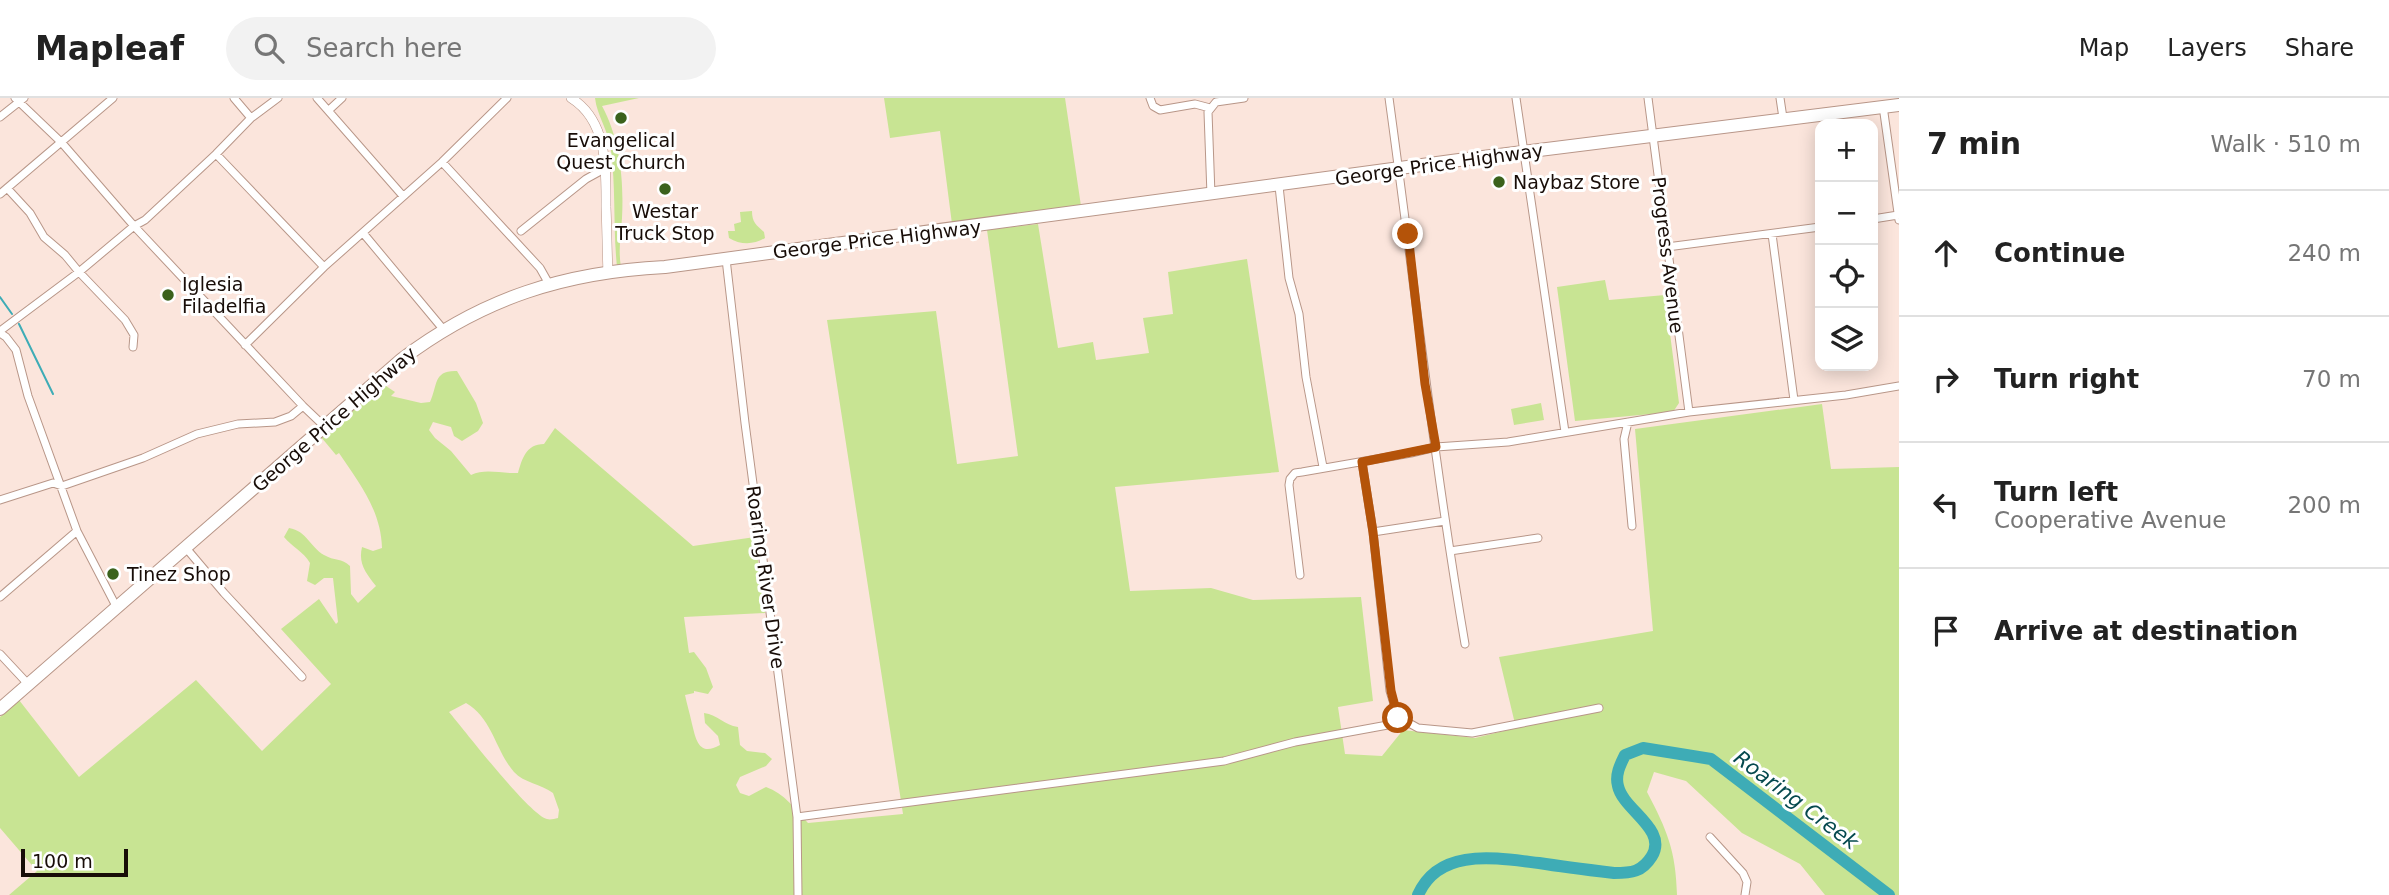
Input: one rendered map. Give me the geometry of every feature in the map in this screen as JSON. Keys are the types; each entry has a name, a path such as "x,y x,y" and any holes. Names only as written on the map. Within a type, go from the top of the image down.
{"highway":[{"name":"George Price Highway","path":"0,709 402,359 443,329 505,299 549,284 608,273 1899,105"}],"street":[{"path":"0,194 113,98"},
{"path":"234,98 251,118"},
{"path":"117,608 77,531 28,396 16,350 0,332 145,220 251,118 278,98"},
{"path":"317,98 403,196"},
{"path":"329,110 342,98"},
{"path":"244,345 324,267 442,162 507,98"},
{"path":"571,98 587,110 603,147 606,168 608,273"},
{"path":"1150,98 1153,106 1160,110 1195,104 1210,108"},
{"path":"1211,195 1207,122 1210,108 1216,102 1244,98"},
{"path":"1389,98 1425,384 1465,644"},
{"path":"1516,98 1565,432"},
{"name":"Progress Avenue","path":"1648,98 1689,412"},
{"path":"1780,98 1783,118"},
{"path":"0,117 19,99 244,345 324,426"},
{"path":"1883,106 1899,220"},
{"path":"216,154 324,267"},
{"path":"442,162 540,268 549,284"},
{"path":"521,231 586,179 606,168"},
{"path":"1279,186 1289,278 1299,314 1306,377 1323,467"},
{"path":"7,188 30,214 44,237 65,255 132,329 134,347"},
{"path":"1878,218 1898,215"},
{"path":"1667,247 1815,227"},
{"path":"363,233 443,329"},
{"path":"1772,234 1794,400"},
{"name":"Roaring River Drive","path":"726,259 797,817 798,895"},
{"path":"1300,575 1294,544 1290,479 1295,474 1436,447 1508,442 1689,412 1846,395 1899,386"},
{"path":"0,500 53,482 62,486 144,458 197,434 238,424 275,422 291,416 303,406"},
{"path":"1628,422 1624,439 1632,526"},
{"path":"1362,462 1373,532 1391,691 1398,718 1418,727 1472,733 1599,708"},
{"path":"1373,532 1445,521"},
{"path":"0,597 77,531"},
{"path":"1450,551 1538,538"},
{"path":"186,548 302,677"},
{"path":"0,654 28,684"},
{"path":"797,817 1224,761 1295,742 1404,722"},
{"path":"1710,837 1744,873 1747,882 1745,895"}],"green space":[{"path":"595,98 639,98 602,106 617,146 621,175 621,267 617,267 611,151"},
{"path":"884,98 1065,98 1081,206 952,224 940,131 890,138"},
{"path":"752,211 754,221 764,232 765,238 747,243 729,238 728,231 735,231 734,224 741,222 740,212"},
{"path":"1038,224 1058,348 1093,342 1096,360 1149,353 1143,318 1173,314 1168,272 1247,259 1279,472 1115,487 1130,591 1211,588 1253,600 1361,597 1373,701 1338,707 1345,754 1382,756 1403,730 1475,738 1516,728 1499,657 1653,631 1635,429 1822,404 1831,469 1899,467 1899,895 1825,895 1800,864 1742,833 1686,781 1654,772 1647,792 1669,841 1675,866 1677,895 9,895 37,871 0,828 0,717 19,700 79,777 196,680 262,751 331,684 281,629 319,599 336,624 338,622 333,578 324,578 315,585 307,581 310,563 284,537 289,528 300,532 324,555 350,566 351,594 358,603 376,586 366,572 361,558 362,547 373,551 382,548 378,521 361,486 339,453 336,455 321,437 383,384 395,392 391,396 421,403 430,402 440,376 449,371 457,371 476,403 483,423 478,431 462,441 454,436 451,427 433,422 429,430 471,475 488,472 518,473 529,449 544,444 555,428 693,546 755,537 765,613 684,617 689,653 694,652 706,668 713,687 708,694 694,691 685,695 695,736 700,745 707,749 720,745 718,736 705,723 704,713 738,727 740,745 747,751 765,753 772,759 766,766 740,777 736,785 740,793 749,796 766,787 789,802 808,823 903,814 827,320 936,311 957,464 1018,456 987,230","holes":["466,703 488,726 514,772 553,793 559,810 558,818 547,819 526,803 449,712"]},
{"path":"1605,280 1609,300 1665,295 1679,403 1673,412 1575,421 1557,287"},
{"path":"1541,403 1544,420 1514,425 1511,409"}],"waterway":[{"path":"0,297 12,314"},
{"path":"19,324 53,394"},
{"name":"Roaring Creek","path":"1418,895 1427,880 1440,869 1454,862 1470,859 1505,859 1614,873 1631,872 1640,868 1652,856 1654,837 1650,828 1622,795 1617,778 1625,755 1643,748 1711,759 1889,895"}],"place":[{"name":"Evangelical Quest Church","path":"621,118"},
{"name":"Naybaz Store","path":"1499,182"},
{"name":"Westar Truck Stop","path":"665,189"},
{"name":"Iglesia Filadelfia","path":"168,295"},
{"name":"Tinez Shop","path":"113,574"}],"route":[{"path":"1398,718 1391,691 1379,577 1362,462 1436,447 1425,384 1408,234"}]}
